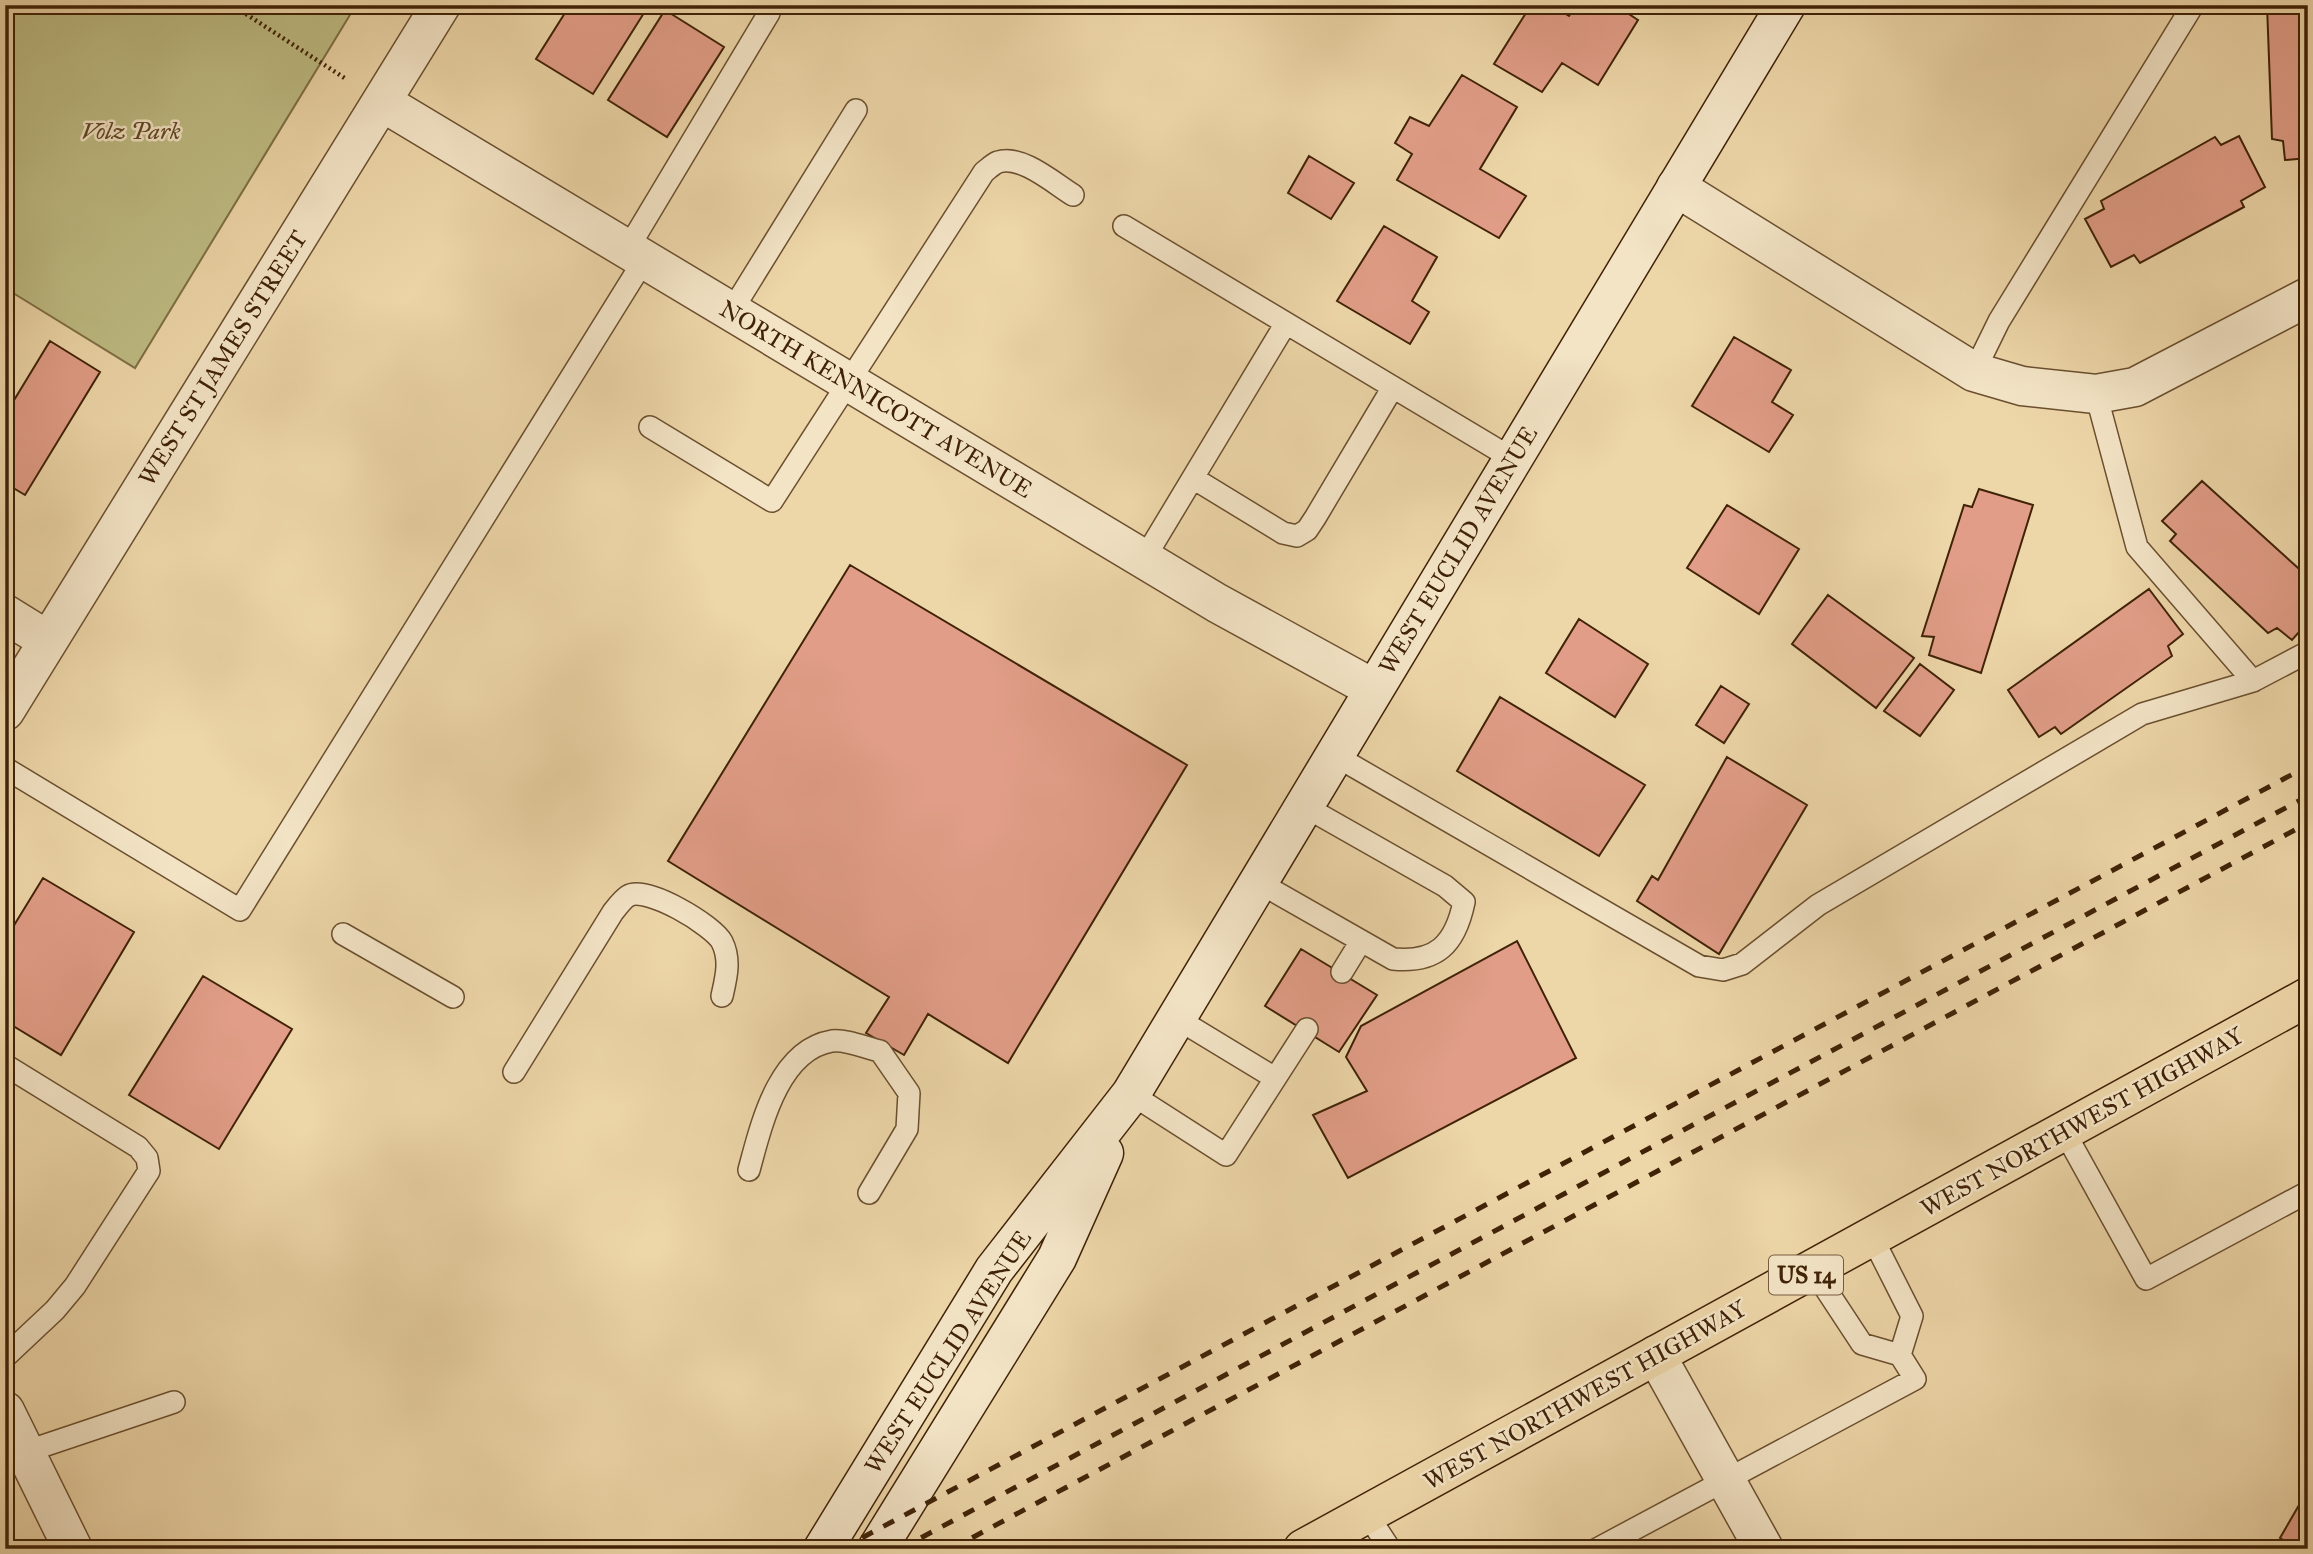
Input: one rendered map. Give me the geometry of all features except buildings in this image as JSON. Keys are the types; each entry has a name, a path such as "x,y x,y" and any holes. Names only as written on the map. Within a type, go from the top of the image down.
{"main road":[{"name":"WEST NORTHWEST HIGHWAY","path":"1303,1549 1814,1271 2308,997"}],"street":[{"name":"WEST ST JAMES STREET","path":"5,711 441,5"},
{"name":"WEST EUCLID AVENUE","path":"877,1549 1057,1258 1131,1094 1786,5"},
{"name":"NORTH KENNICOTT AVENUE","path":"382,102 1144,559 1374,689"},
{"path":"1676,187 1974,372 2022,386 2096,394 2135,387 2308,297"},
{"path":"5,614 47,640"},
{"name":"WEST EUCLID AVENUE","path":"823,1549 994,1270 1131,1094"},
{"path":"1656,1355 1764,1549"},
{"path":"5,1410 73,1549"}],"lane":[{"path":"1974,372 1999,321 2193,5"},
{"path":"5,768 240,910 635,255 769,13"},
{"path":"730,312 856,110"},
{"path":"650,427 772,501 984,172 997,162 1011,161 1025,166 1073,195"},
{"path":"1125,226 1513,459"},
{"path":"1144,559 1286,323"},
{"path":"1193,478 1283,533 1297,536 1307,530 1315,518 1393,387"},
{"path":"2096,394 2137,547 2253,681"},
{"path":"1334,755 1699,966 1723,970 1742,964 1818,905 2142,714 2253,681 2308,652"},
{"path":"1258,881 1393,959 1416,961 1436,954 1460,921 1464,902 1445,886 1304,806"},
{"path":"513,1072 613,912 628,895 646,893 663,900 702,923 722,941 729,967 722,996"},
{"path":"343,934 453,997"},
{"path":"1342,972 1361,941"},
{"path":"1176,1018 1275,1078"},
{"path":"1131,1094 1226,1156 1307,1029"},
{"path":"749,1170 765,1109 802,1052 834,1040 880,1051 909,1093 906,1129 870,1194"},
{"path":"5,1065 138,1147 147,1158 149,1171 75,1286 55,1310 5,1357"},
{"path":"2064,1131 2146,1279 2308,1192"},
{"path":"1873,1238 1912,1315 1900,1354"},
{"path":"1597,1549 1915,1379 1900,1354 1862,1344 1814,1271"},
{"path":"25,1452 174,1402"},
{"path":"1367,1514 1390,1549"}],"path":[{"path":"233,5 382,102"}],"green space":[{"name":"Volz Park","path":"5,5 356,5 135,368 5,288"}],"railway":[{"path":"841,1549 2308,766"},
{"path":"900,1549 2308,796"},
{"path":"951,1549 2308,823"}]}
